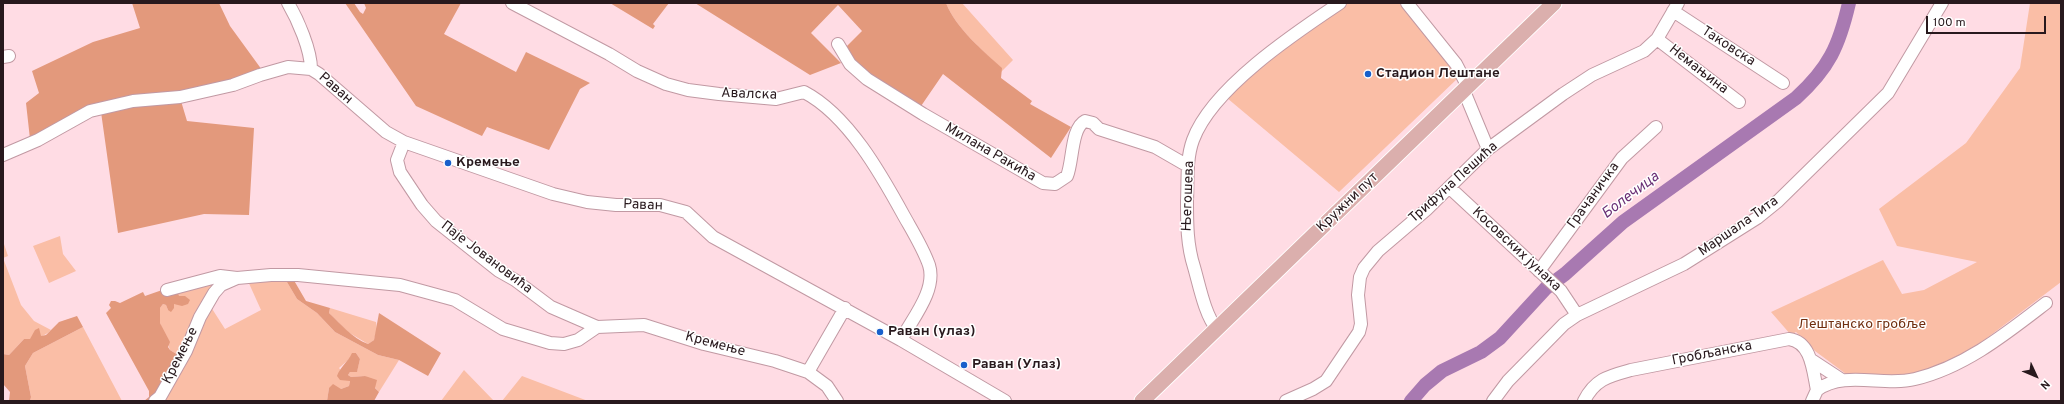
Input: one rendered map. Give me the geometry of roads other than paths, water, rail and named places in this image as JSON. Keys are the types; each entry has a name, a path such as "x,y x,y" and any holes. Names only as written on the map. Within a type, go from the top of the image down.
{"main road":[{"name":"Кружни пут","path":"1142,401 1554,3"}],"street":[{"name":"Раван","path":"288,3 295,14 311,60 311,69"},
{"name":"Авалска","path":"512,3 609,54 637,71 666,84 688,90 776,99 804,92 822,105 852,135 885,181 929,265 931,276 927,290 901,340"},
{"name":"Његошева","path":"1217,329 1210,318 1188,248 1188,166 1193,140 1212,109 1268,54 1340,3"},
{"path":"1407,3 1456,64 1488,149"},
{"name":"Маршала Тита","path":"1493,401 1512,376 1560,328 1577,315 1684,264 1757,218 1778,201 1888,93 1942,3"},
{"name":"Трифуна Пешића","path":"1286,401 1313,389 1326,381 1359,332 1362,324 1359,286 1364,268 1378,251 1450,188 1488,149 1592,75 1644,52 1657,39 1676,7"},
{"name":"Таковска","path":"1676,7 1783,83"},
{"name":"Немањина","path":"1657,39 1739,102"},
{"name":"Милана Ракића","path":"838,44 850,64 867,79 923,114 1043,183 1055,184 1067,176 1077,129 1079,125 1086,121 1093,123 1099,129 1155,147 1188,166"},
{"name":"Раван","path":"3,155 38,140 90,111 133,101 180,97 233,85 278,69 311,69 326,79 386,132 404,142 553,194 587,202 616,205 660,205 686,212 713,237 845,308 1004,401"},
{"name":"Грачаничка","path":"1548,279 1622,158 1656,127"},
{"name":"Паје Јовановића","path":"404,142 397,160 400,172 422,206 436,221 499,271 515,280 552,307 597,327"},
{"name":"Косовских јунака","path":"1450,188 1548,279 1577,315"},
{"name":"Кремење","path":"168,290 220,276 237,278 271,274 298,275 400,285 455,300 503,329 550,343 564,344 578,340 597,327 644,325 704,344 775,361 808,372 827,386 837,401"},
{"name":"Кремење","path":"155,401 160,397 186,351 200,317 214,293 221,285 237,278"},
{"name":"Гробљанска","path":"1584,401 1594,386 1608,376 1780,340 1796,340 1806,349 1810,359 1814,396 1842,380 1884,382 1914,380 1939,372 1976,353 2015,327 2046,302"},
{"path":"808,372 845,308"},
{"path":"1810,359 1842,380"},
{"path":"1484,401 1493,401"}],"waterway":[{"name":"Болечица","path":"1411,401 1425,385 1442,371 1481,352 1500,338 1546,288 1565,274 1623,222 1796,98 1817,77 1825,66 1837,44 1849,3"}],"place":[{"name":"Стадион Лештане","path":"1368,74"},
{"name":"Кремење","path":"448,163"},
{"name":"Раван (улаз)","path":"880,332"},
{"name":"Раван (Улаз)","path":"964,365"}],"park label":[{"name":"Лештанско гробље","path":"1862,325"}]}
